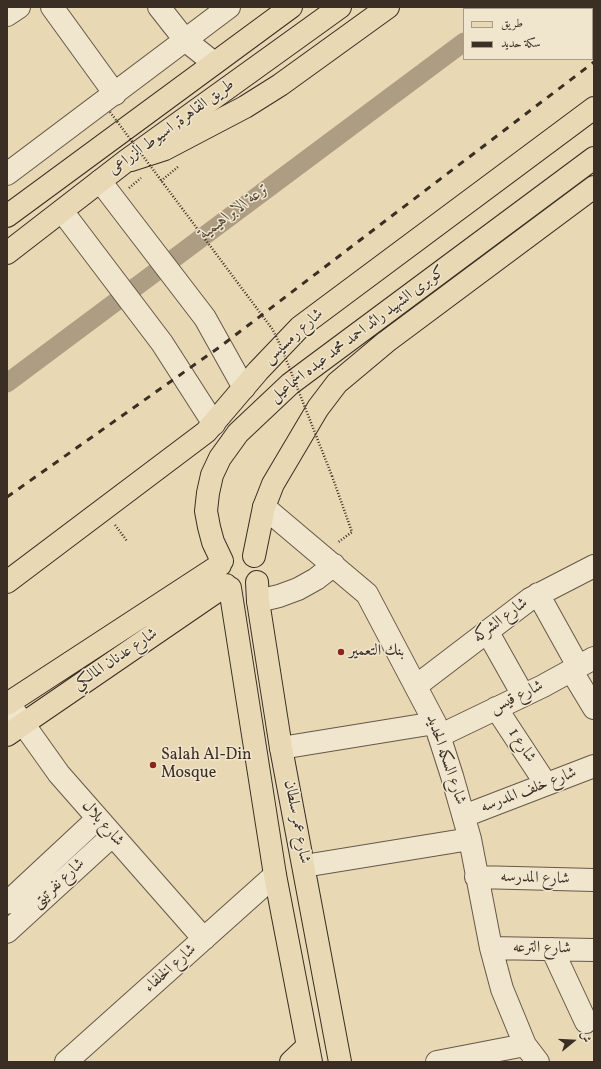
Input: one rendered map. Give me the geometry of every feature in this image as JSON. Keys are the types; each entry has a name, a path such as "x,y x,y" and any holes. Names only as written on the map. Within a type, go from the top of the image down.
{"main road":[{"name":"طريق القاهرة, اسيوط الزراعى","path":"7,216 291,7"},
{"name":"طريق القاهرة, اسيوط الزراعى","path":"7,253 126,161 340,7"},
{"path":"126,161 165,149 245,107 280,85 388,7"},
{"name":"شارع رمسيس","path":"7,582 197,439 214,424 282,343 300,327 594,108"},
{"name":"كوبرى الشهيد رائد احمد محمد عبده اسماعيل","path":"224,575 213,542 206,511 212,475 220,458 238,433 290,384 594,158"},
{"name":"كوبرى الشهيد رائد احمد محمد عبده اسماعيل","path":"254,556 264,508 273,484 318,408 338,383 386,342 594,187"},
{"path":"197,439 220,458"},
{"path":"241,550 254,556 260,568 258,591 252,588 237,591 224,575 226,555 241,550"},
{"name":"شارع عدنان المالكي","path":"7,703 224,575"},
{"name":"شارع عدنان المالكي","path":"15,730 224,575"},
{"name":"شارع عمر سلطان","path":"224,575 275,875 310,1054"},
{"name":"شارع عمر سلطان","path":"258,591 281,748 340,1062"},
{"path":"291,1062 310,1054"}],"street":[{"path":"7,15 19,7"},
{"path":"52,7 112,103"},
{"path":"159,7 185,40 214,63"},
{"path":"7,174 112,103 185,40 229,7"},
{"path":"100,181 205,318 244,388"},
{"path":"62,211 162,343 214,424"},
{"name":"شارع السكه الحديد","path":"264,508 367,594 416,686 437,729 464,816 470,839 476,877 491,948 502,989 532,1054"},
{"path":"258,591 279,596 298,589 316,579 327,560"},
{"name":"شارع الشركه","path":"416,686 538,594 594,566"},
{"path":"538,594 581,665 594,708"},
{"path":"487,631 523,695"},
{"name":"شارع قيس","path":"281,748 437,729 496,708 581,665"},
{"name":"شارع بلال","path":"7,703 15,730 60,774 96,819 204,940"},
{"name":"شارع 1","path":"496,708 546,784"},
{"name":"شارع خلف المدرسه","path":"464,816 594,766"},
{"name":"شارع نفرتيتى","path":"7,903 96,819"},
{"name":"شارع نفرتيتى","path":"7,932 112,836"},
{"path":"304,866 470,839"},
{"name":"شارع الخلفاء","path":"66,1062 275,875"},
{"name":"شارع المدرسه","path":"476,877 594,880"},
{"name":"شارع الترعه","path":"491,948 594,950"},
{"path":"552,949 586,1022"},
{"path":"437,1062 532,1054"}],"path":[{"path":"112,103 273,330 282,349 332,476 352,532 327,560"}],"waterway":[{"name":"ترعة الابراهيمية","path":"7,383 463,43"}],"railway":[{"path":"7,497 221,346 594,62"}],"place":[{"name":"بنك التعمير","path":"341,652"},
{"name":"Salah Al-Din Mosque","path":"153,765"}]}
